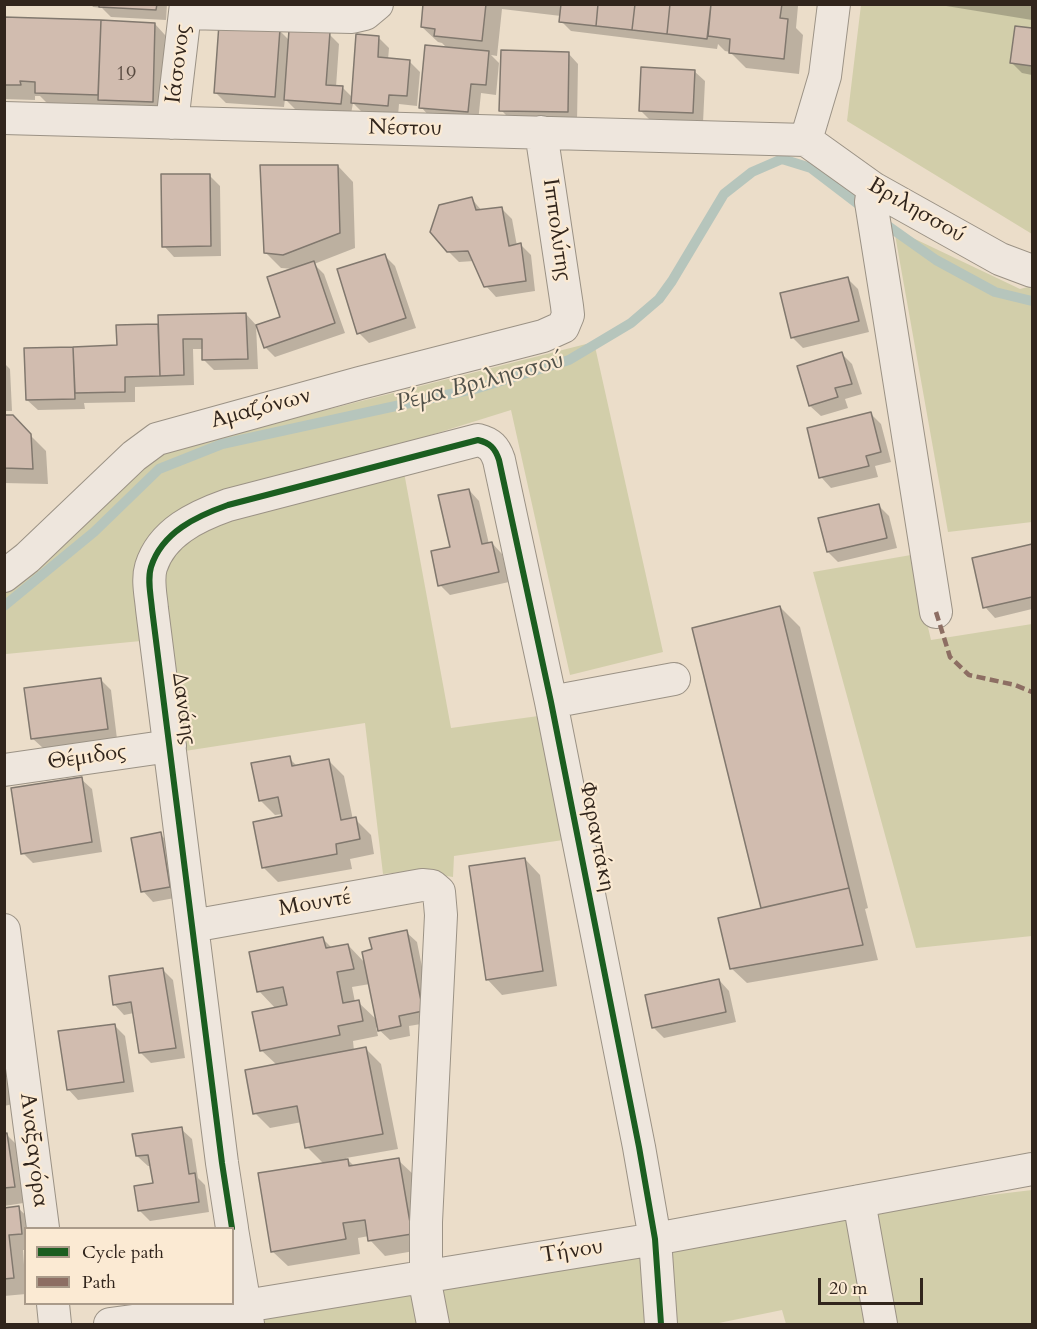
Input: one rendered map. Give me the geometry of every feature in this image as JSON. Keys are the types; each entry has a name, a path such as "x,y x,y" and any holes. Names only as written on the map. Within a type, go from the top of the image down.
{"street":[{"path":"185,9 352,17 364,14 377,4"},
{"path":"806,140 825,76 834,4"},
{"name":"Ιάσονος","path":"172,123 185,9"},
{"name":"Νέστου","path":"4,118 806,140"},
{"name":"Ιππολύτης","path":"541,132 567,306 568,315 563,327"},
{"name":"Βριλησσού","path":"806,140 872,195 1000,259 1032,271"},
{"path":"872,195 876,233 936,612"},
{"name":"Αμαζόνων","path":"4,576 27,558 134,456 157,439 326,392 543,336 563,327"},
{"name":"Δανάης","path":"232,1227 149,580 151,567 156,556 178,530 202,514 457,444 478,440 491,445"},
{"name":"Φαραντάκη","path":"491,445 499,460 551,702 639,1146 655,1239 661,1324"},
{"path":"551,702 674,679"},
{"name":"Θέμιδος","path":"4,770 170,746"},
{"name":"Μουντέ","path":"192,926 422,885 432,886 437,890 440,896 441,915 424,1276"},
{"name":"Αναξαγόρα","path":"4,930 43,1227"},
{"name":"Τήνου","path":"110,1324 246,1315 424,1276 655,1239 1032,1169"},
{"path":"859,1201 881,1324"},
{"name":"Δανάης","path":"234,1241 246,1315"},
{"path":"424,1276 433,1324"},
{"path":"53,1305 55,1324"}],"shaded area":[{"path":"861,5 1032,5 1032,234 847,121"},
{"path":"894,229 1020,289 1032,286 1032,522 948,532"},
{"path":"594,342 663,652 570,675 511,410 399,445 451,728 553,714 570,839 454,856 453,877 414,871 383,874 365,723 185,751 172,638 6,654 5,589 144,465 168,450"},
{"path":"911,555 931,640 1032,624 1032,936 916,948 813,572"},
{"path":"1032,1190 1032,1324 786,1324 782,1310 714,1324 257,1324 255,1313 883,1208"}],"building":[{"path":"99,4 157,4 156,10 99,7"},
{"path":"423,4 486,4 482,41 434,36 435,29 421,27"},
{"path":"561,4 598,4 596,26 559,22"},
{"path":"598,4 635,4 632,30 596,26"},
{"path":"635,4 670,4 667,34 632,30"},
{"path":"670,4 711,4 707,39 667,34"},
{"path":"711,4 782,4 780,18 788,19 784,59 729,53 730,39 708,36"},
{"path":"4,17 101,20 98,95 35,93 35,82 20,81 21,85 4,85"},
{"path":"101,20 155,23 153,102 98,100"},
{"path":"219,24 280,29 275,97 214,93"},
{"path":"1015,26 1032,28 1032,66 1010,63"},
{"path":"289,30 330,32 326,85 343,86 341,104 284,100"},
{"path":"356,34 379,36 378,57 410,60 407,96 389,95 388,106 351,103"},
{"path":"425,45 489,51 486,85 471,84 468,112 419,108"},
{"path":"501,50 569,52 568,112 499,111"},
{"path":"641,67 695,70 693,113 639,111"},
{"path":"260,165 338,165 340,233 283,255 264,253"},
{"path":"161,174 210,174 211,246 162,247"},
{"path":"472,197 476,210 502,207 509,246 521,243 526,281 484,287 468,251 447,252 430,232 439,205"},
{"path":"385,254 406,318 357,334 337,269"},
{"path":"314,261 335,323 264,348 256,325 280,317 267,277"},
{"path":"848,277 859,321 791,338 780,293"},
{"path":"246,313 248,359 202,360 202,339 183,339 184,375 160,376 158,315"},
{"path":"158,324 160,376 125,377 125,392 75,393 73,347 117,345 116,325"},
{"path":"73,347 75,399 26,400 24,348"},
{"path":"842,352 852,384 835,388 838,397 809,406 797,366"},
{"path":"871,412 881,452 866,456 869,466 819,478 807,428"},
{"path":"4,415 13,415 31,434 33,469 4,468"},
{"path":"469,489 482,544 492,542 499,572 438,586 431,551 450,547 438,495"},
{"path":"879,504 887,538 827,552 818,518"},
{"path":"1032,544 1032,597 983,608 972,558"},
{"path":"780,606 849,888 761,908 692,628"},
{"path":"101,678 108,729 31,739 24,688"},
{"path":"290,756 292,766 329,759 341,820 356,817 360,839 336,844 337,854 262,868 253,822 282,816 278,797 259,801 251,763"},
{"path":"82,777 92,842 21,854 11,788"},
{"path":"161,832 170,887 141,892 131,838"},
{"path":"525,858 543,971 486,980 469,866"},
{"path":"849,888 863,945 730,969 718,918"},
{"path":"407,930 423,1011 399,1016 401,1026 378,1031 362,952 372,949 369,938"},
{"path":"323,937 326,948 348,944 354,969 337,972 343,1003 359,1000 363,1021 338,1026 340,1035 260,1051 252,1012 287,1005 283,987 257,992 249,952"},
{"path":"163,968 176,1048 139,1053 131,1002 113,1005 109,976"},
{"path":"719,979 726,1012 652,1028 645,995"},
{"path":"115,1024 124,1082 67,1090 58,1031"},
{"path":"366,1047 383,1134 305,1148 297,1106 253,1114 245,1070"},
{"path":"182,1127 189,1174 195,1173 199,1202 138,1211 134,1186 153,1183 148,1155 136,1156 132,1134"},
{"path":"7,1133 15,1187 4,1188 4,1134"},
{"path":"399,1158 412,1234 368,1241 365,1220 343,1223 346,1239 271,1252 258,1173 348,1159 349,1166"},
{"path":"19,1206 22,1234 9,1235 14,1278 4,1279 4,1208"}],"waterway":[{"name":"Ρέμα Βριλησσού","path":"4,606 94,532 159,469 222,444 478,388 569,360 631,323 659,299 724,194 752,172 782,159 811,168 866,210"},
{"name":"Ρέμα Βριλησσού","path":"881,221 936,260 995,292 1032,301"}],"marked path":[{"path":"936,612 950,657 969,675 1015,685 1032,692"}],"cycle path":[{"path":"232,1227 152,609 149,583 151,567 163,544 172,535 193,520 216,509 478,440 492,447 499,460 551,702 639,1147 655,1239 661,1324"}]}
